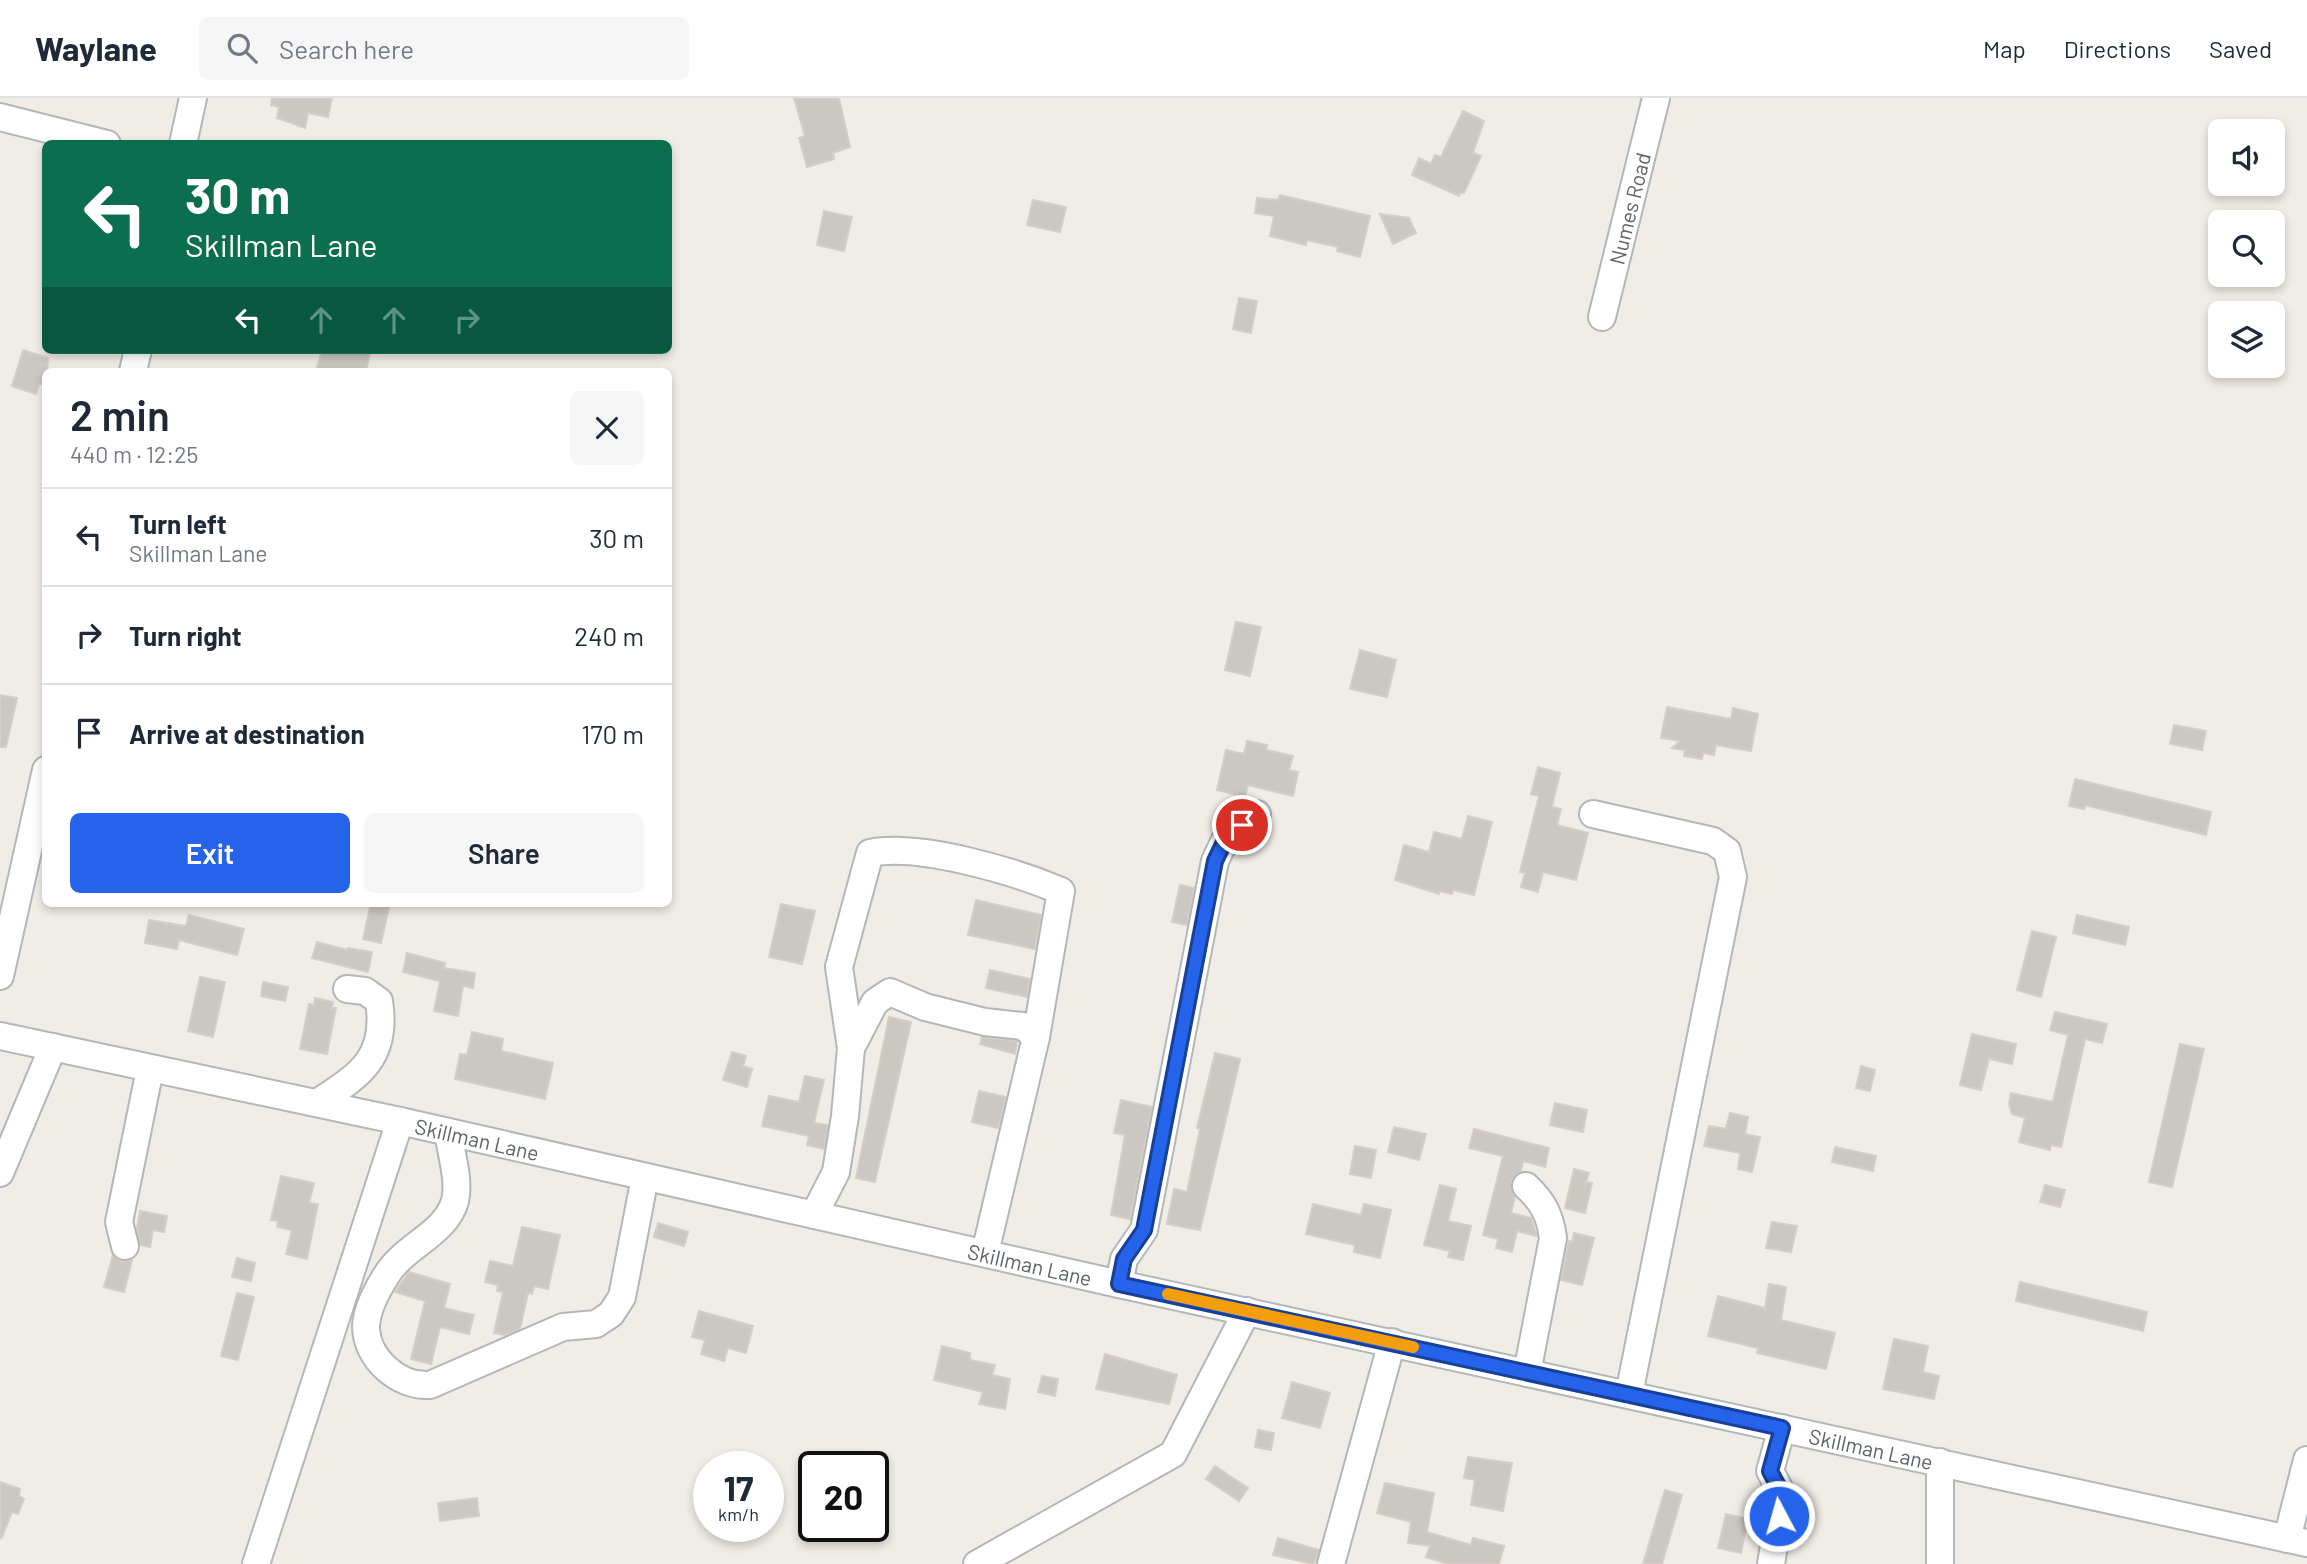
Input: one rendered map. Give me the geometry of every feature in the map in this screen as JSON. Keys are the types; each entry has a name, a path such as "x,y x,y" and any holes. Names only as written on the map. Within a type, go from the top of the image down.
{"street":[{"path":"184,140 193,98"},
{"name":"Numes Road","path":"1602,317 1656,98"},
{"path":"0,117 91,140"},
{"path":"0,976 42,788"},
{"path":"1119,1284 1124,1259 1144,1230 1215,861 1227,836 1257,814"},
{"path":"1593,814 1713,841 1727,851 1733,877 1629,1394"},
{"path":"814,1215 836,1172 845,1116 851,1048 839,967 870,853 894,848 1032,879 1061,891 1036,1037 985,1253"},
{"path":"317,1103 355,1078 374,1058 382,1022 379,1001 365,991 347,989"},
{"path":"851,1048 875,1002 890,992 947,1013 1023,1026 1036,1037"},
{"name":"Skillman Lane","path":"0,1036 400,1121 1119,1284 2297,1541"},
{"path":"0,1173 52,1047"},
{"path":"125,1246 119,1222 150,1069"},
{"path":"256,1564 400,1121"},
{"path":"448,1132 455,1200 449,1215 387,1272 366,1323 367,1339 374,1353 393,1375 414,1386 430,1385 563,1327 596,1324 611,1314 622,1297 645,1177"},
{"path":"1526,1186 1538,1197 1550,1217 1553,1238 1527,1373"},
{"path":"976,1564 1173,1454 1247,1311"},
{"path":"1331,1564 1391,1342"},
{"path":"1771,1564 1779,1516 1779,1488 1770,1471 1782,1428"},
{"path":"2297,1541 2307,1460"},
{"path":"1940,1462 1941,1564"}],"building":[{"path":"272,98 332,98 328,117 308,113 305,128 277,118 279,107 271,105"},
{"path":"794,98 839,98 850,147 833,153 834,159 807,167 799,138 805,136"},
{"path":"1463,111 1484,121 1473,153 1481,156 1464,193 1461,192 1459,196 1412,175 1419,158 1431,164 1435,155 1441,157"},
{"path":"1280,195 1370,216 1360,257 1337,251 1338,247 1307,240 1306,245 1270,236 1274,216 1255,213 1257,198 1278,200"},
{"path":"1033,200 1066,207 1060,232 1027,225"},
{"path":"824,211 852,217 844,251 817,245"},
{"path":"1380,214 1409,218 1416,233 1393,244"},
{"path":"1239,298 1257,301 1251,333 1233,329"},
{"path":"23,350 48,358 47,368 42,368 42,384 39,384 36,394 12,386"},
{"path":"321,354 370,354 367,368 317,368"},
{"path":"1236,622 1261,627 1250,676 1225,670"},
{"path":"1360,650 1396,660 1387,697 1350,689"},
{"path":"0,695 17,698 6,747 0,747"},
{"path":"1667,707 1731,719 1733,708 1758,714 1751,751 1716,745 1714,755 1703,753 1702,759 1684,756 1685,750 1672,748 1680,741 1661,738"},
{"path":"2174,725 2206,731 2202,750 2170,744"},
{"path":"1247,741 1267,745 1266,750 1293,756 1289,770 1298,772 1293,796 1248,785 1245,797 1217,790 1226,750 1244,754"},
{"path":"1538,767 1560,773 1552,807 1561,809 1557,825 1588,833 1576,880 1543,872 1538,892 1521,887 1525,873 1520,872 1539,796 1531,794"},
{"path":"2075,779 2211,812 2206,835 2085,805 2084,809 2069,806"},
{"path":"1468,816 1492,822 1474,895 1453,890 1452,894 1440,891 1439,894 1395,880 1404,845 1429,852 1434,832 1462,839"},
{"path":"1180,885 1194,888 1187,925 1172,922"},
{"path":"976,900 1041,915 1035,949 968,935"},
{"path":"781,904 815,911 802,964 769,957"},
{"path":"370,907 389,907 381,943 363,939"},
{"path":"189,915 244,929 237,955 179,940 177,949 145,943 149,920 186,926"},
{"path":"2077,915 2129,927 2125,945 2073,933"},
{"path":"2032,931 2056,937 2041,997 2017,990"},
{"path":"317,942 347,950 372,952 368,972 312,958"},
{"path":"407,953 445,963 444,968 475,973 473,988 463,986 458,1016 434,1011 440,981 403,972"},
{"path":"990,970 1030,979 1027,997 986,988"},
{"path":"200,977 225,982 213,1037 188,1031"},
{"path":"263,982 288,987 285,1001 261,996"},
{"path":"315,998 333,1002 332,1008 336,1008 327,1054 300,1049 309,1004 314,1005"},
{"path":"2055,1012 2107,1024 2102,1043 2085,1039 2061,1147 2051,1145 2050,1150 2019,1142 2025,1118 2012,1114 2009,1104 2011,1093 2053,1102 2068,1035 2050,1030"},
{"path":"889,1017 911,1022 875,1182 856,1178"},
{"path":"472,1032 503,1039 501,1051 553,1063 545,1099 455,1079 460,1054 467,1055"},
{"path":"1972,1034 2016,1044 2012,1064 1989,1059 1981,1090 1960,1085"},
{"path":"982,1037 1017,1041 1015,1054 980,1044"},
{"path":"2180,1044 2204,1049 2172,1187 2149,1182"},
{"path":"732,1052 746,1056 743,1066 752,1069 747,1087 723,1080"},
{"path":"1215,1053 1240,1059 1200,1230 1167,1224 1174,1189 1187,1192 1200,1129 1197,1128"},
{"path":"1861,1066 1875,1070 1870,1091 1856,1088"},
{"path":"805,1076 824,1080 814,1123 828,1125 824,1149 807,1145 809,1136 762,1126 769,1096 799,1102"},
{"path":"979,1091 1006,1097 998,1128 972,1122"},
{"path":"1121,1100 1152,1107 1130,1219 1111,1215 1125,1135 1114,1133"},
{"path":"1555,1103 1587,1110 1583,1132 1550,1125"},
{"path":"1730,1113 1748,1117 1745,1134 1760,1137 1752,1172 1738,1169 1740,1153 1704,1146 1709,1126 1726,1129"},
{"path":"1394,1127 1426,1134 1419,1160 1388,1152"},
{"path":"1474,1129 1549,1148 1545,1167 1523,1161 1521,1171 1511,1181 1515,1197 1511,1213 1531,1218 1537,1236 1517,1231 1512,1252 1496,1248 1498,1239 1483,1235 1503,1156 1469,1148"},
{"path":"1355,1146 1376,1150 1371,1178 1350,1174"},
{"path":"1835,1147 1876,1156 1873,1171 1832,1162"},
{"path":"1574,1169 1589,1173 1586,1182 1592,1183 1585,1213 1565,1208"},
{"path":"281,1176 314,1183 309,1203 318,1204 307,1259 286,1254 292,1230 277,1227 278,1221 271,1220"},
{"path":"1440,1185 1456,1189 1448,1221 1471,1226 1463,1260 1448,1257 1450,1251 1424,1245"},
{"path":"2045,1185 2065,1190 2060,1207 2040,1202"},
{"path":"1313,1204 1361,1215 1364,1204 1391,1210 1380,1258 1354,1252 1355,1245 1306,1234"},
{"path":"140,1211 167,1216 164,1232 153,1230 150,1247 140,1245 137,1228"},
{"path":"1772,1222 1797,1226 1791,1252 1766,1248"},
{"path":"658,1223 688,1232 684,1246 654,1237"},
{"path":"522,1227 560,1235 548,1289 534,1286 532,1294 528,1293 520,1329 505,1335 494,1333 503,1292 497,1291 498,1285 485,1282 490,1261 513,1266"},
{"path":"1574,1233 1594,1238 1582,1285 1561,1280 1569,1241 1572,1242"},
{"path":"113,1255 121,1261 132,1260 124,1292 104,1287"},
{"path":"237,1258 255,1263 251,1281 232,1277"},
{"path":"409,1272 450,1284 444,1308 474,1315 469,1334 440,1327 431,1364 411,1359 425,1301 395,1292"},
{"path":"2020,1282 2147,1312 2143,1331 2016,1301"},
{"path":"1769,1284 1786,1287 1781,1320 1835,1333 1826,1369 1757,1353 1758,1348 1708,1336 1718,1296 1765,1308"},
{"path":"237,1293 254,1297 238,1360 221,1356"},
{"path":"699,1311 753,1326 746,1353 728,1348 724,1361 701,1354 705,1340 692,1337"},
{"path":"1894,1339 1928,1346 1923,1372 1939,1376 1934,1399 1883,1389"},
{"path":"942,1346 970,1353 970,1360 995,1365 992,1375 1010,1379 1005,1409 979,1404 983,1392 934,1380"},
{"path":"1105,1354 1177,1375 1169,1404 1096,1389"},
{"path":"1042,1376 1058,1379 1055,1396 1038,1392"},
{"path":"1292,1382 1330,1393 1320,1428 1282,1418"},
{"path":"1258,1430 1274,1433 1271,1450 1255,1447"},
{"path":"1468,1457 1512,1463 1503,1511 1471,1505 1475,1480 1464,1478"},
{"path":"1215,1466 1248,1488 1239,1501 1206,1479"},
{"path":"0,1482 20,1489 19,1496 24,1499 18,1514 12,1512 1,1539"},
{"path":"1385,1483 1434,1493 1427,1532 1471,1545 1473,1538 1504,1546 1499,1564 1448,1564 1426,1557 1430,1546 1408,1543 1411,1522 1377,1513"},
{"path":"1665,1490 1682,1495 1662,1564 1643,1564"},
{"path":"477,1498 479,1516 440,1521 438,1503"},
{"path":"1726,1514 1748,1519 1741,1553 1718,1548"},
{"path":"1278,1538 1319,1550 1314,1564 1273,1555"}],"slow traffic":[{"path":"1168,1294 1413,1347"}],"route":[{"path":"1242,825 1227,836 1215,861 1182,1044 1144,1230 1124,1259 1119,1284 1782,1428 1770,1471 1779,1488 1779,1516"}]}
